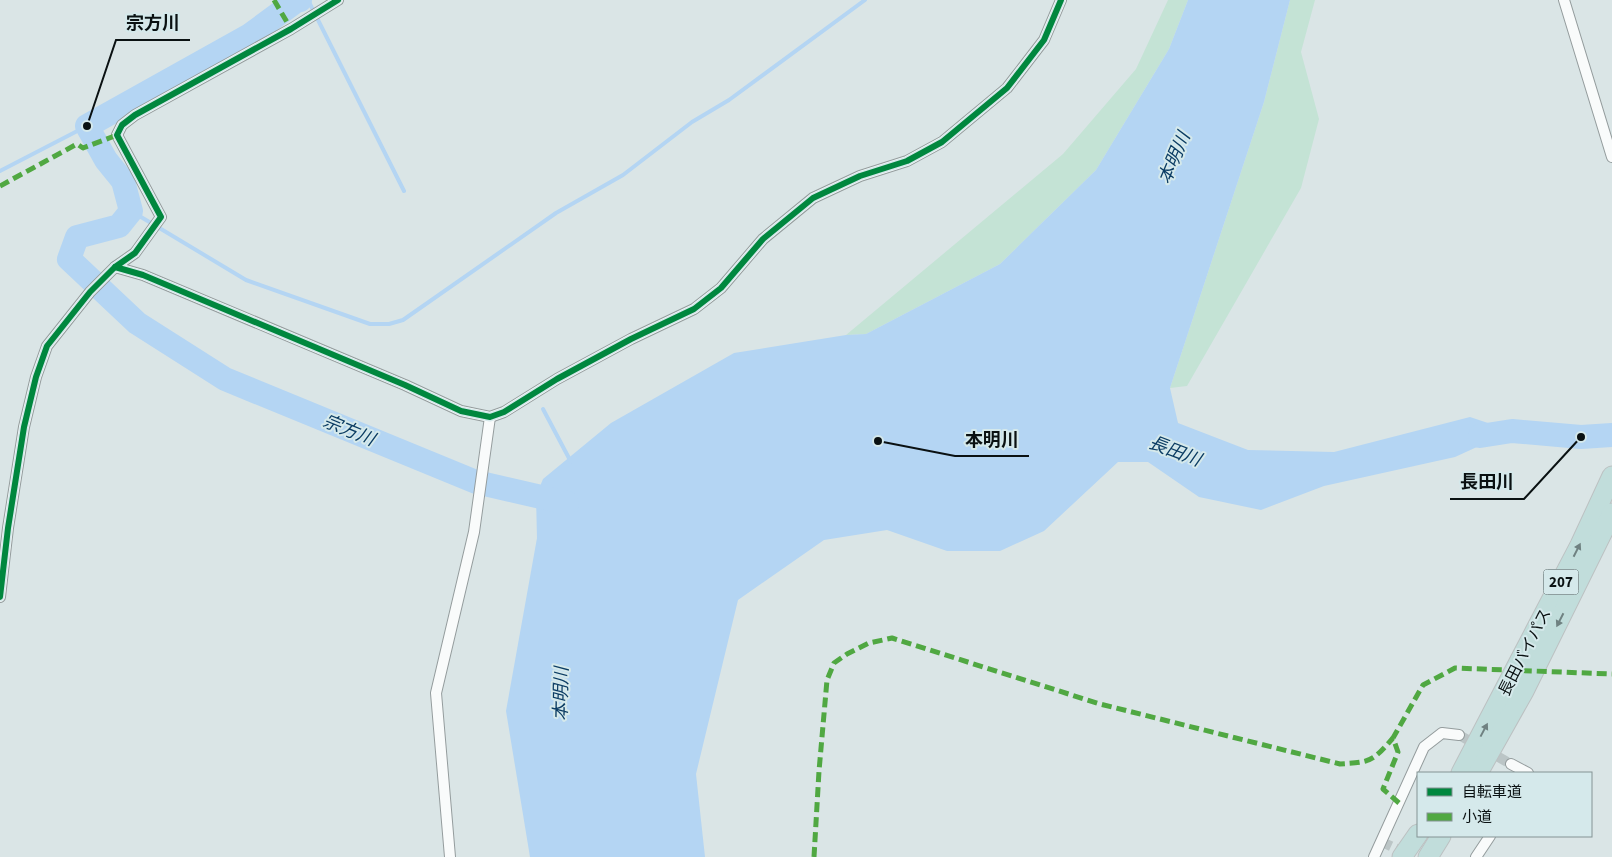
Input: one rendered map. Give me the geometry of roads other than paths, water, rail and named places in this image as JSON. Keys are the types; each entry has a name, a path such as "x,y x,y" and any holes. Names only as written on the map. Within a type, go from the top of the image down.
{"highway":[{"name":"長田バイパス","path":"1478,772 1612,476"},
{"name":"長田バイパス","path":"1462,772 1515,689 1612,513"},
{"path":"1402,857 1417,835"},
{"path":"1416,857 1427,837"},
{"path":"1428,857 1440,837"},
{"path":"1441,857 1450,837"}],"street":[{"path":"0,597 8,528 24,427 36,377 47,346 90,292 115,267 135,253 161,217 117,135 122,126 135,114 291,29 338,0"},
{"path":"115,267 143,275 170,286 405,385 461,411 490,417 504,412 557,379 631,339 694,309 721,288 763,239 813,198 860,176 907,161 942,142 1007,88 1044,40 1061,0"},
{"path":"1564,0 1612,157"},
{"path":"450,857 436,693 474,532 490,417"},
{"path":"1374,857 1424,747 1442,733 1459,735"},
{"path":"1512,764 1526,772"},
{"path":"1476,857 1489,837"}],"water":[{"name":"本明川","path":"1188,0 1290,0 1264,102 1170,388 1178,423 1248,450 1334,452 1470,417 1512,431 1455,457 1324,486 1261,510 1199,497 1148,462 1118,462 1044,531 1000,551 947,551 887,530 824,540 738,600 696,774 705,857 530,857 506,711 537,538 536,496 543,479 611,423 734,353 846,335 866,334 1000,264 1096,170 1169,49"}],"waterway":[{"name":"宗方川","path":"300,0 250,35 87,126 106,160 123,181 131,211 119,226 77,237 69,259 137,323 225,379 476,482 567,503"},
{"path":"308,0 404,191"},
{"path":"131,211 246,280 370,324 389,324 403,320 556,213 623,175 692,122 729,100 865,0"},
{"path":"0,171 87,126"},
{"path":"543,409 571,462"},
{"name":"長田川","path":"1480,436 1512,431 1581,437 1612,435"}],"tunnel":[{"path":"1459,735 1511,764"},
{"path":"1382,842 1408,854"}],"place":[{"name":"宗方川","path":"87,126"},
{"name":"長田川","path":"1581,437"},
{"name":"本明川","path":"878,441"}]}
